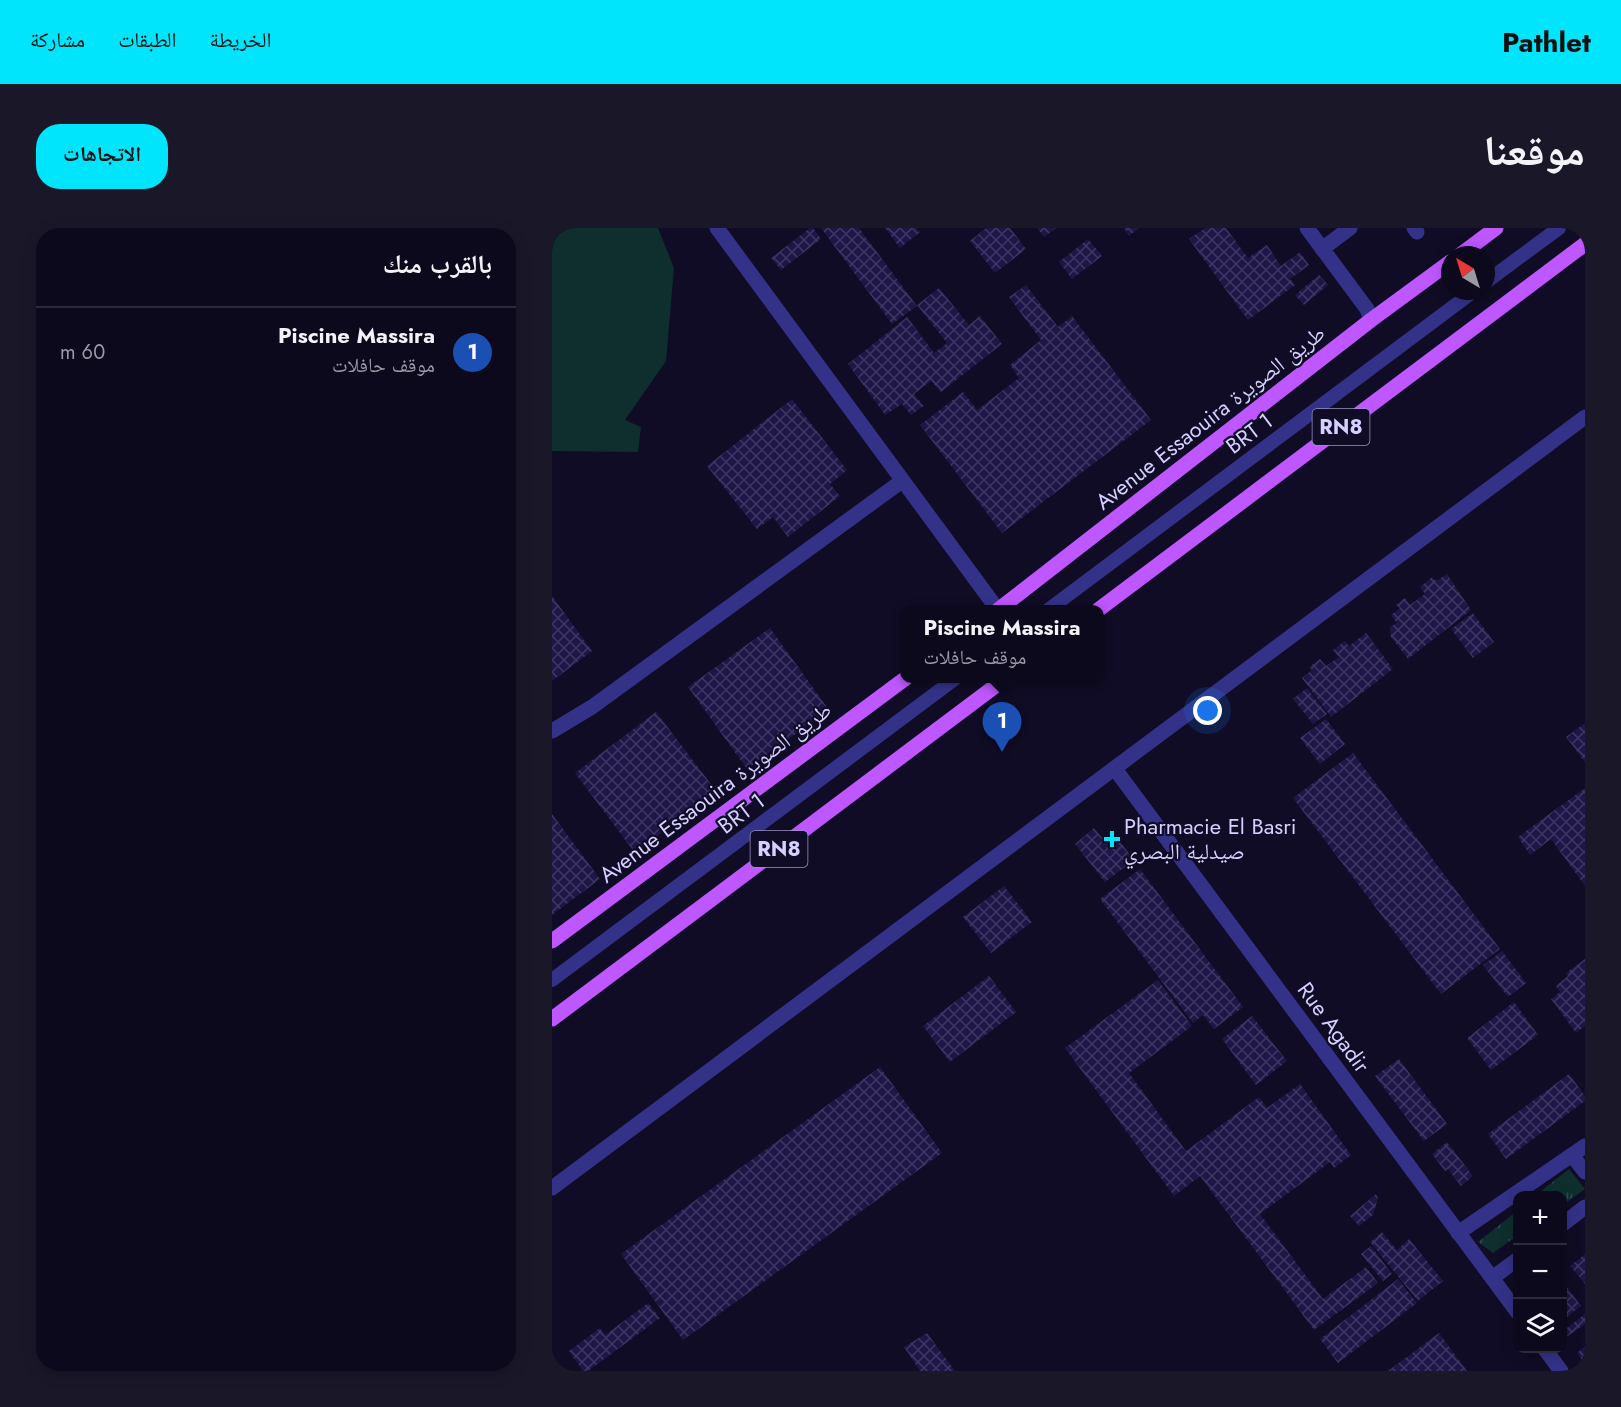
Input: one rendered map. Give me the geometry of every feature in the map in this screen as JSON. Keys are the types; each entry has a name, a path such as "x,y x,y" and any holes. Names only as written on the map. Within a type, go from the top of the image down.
{"main road":[{"path":"1472,246 1496,228"},
{"name":"RN8","path":"1103,605 1585,244"},
{"name":"Avenue Essaouira طريق الصويرة","path":"1003,605 1371,320 1441,269"},
{"name":"Avenue Essaouira طريق الصويرة","path":"552,941 900,682"},
{"name":"RN8","path":"552,1018 999,683"}],"street":[{"path":"717,228 995,605"},
{"path":"1307,228 1367,309 1371,320"},
{"path":"1322,249 1350,228"},
{"path":"552,1188 1585,417"},
{"path":"552,731 592,707 902,481"},
{"name":"Rue Agadir","path":"1115,769 1513,1305"},
{"path":"1458,1233 1579,1150 1585,1172"},
{"path":"1567,1221 1585,1207"},
{"path":"1492,1278 1513,1263"},
{"path":"1548,1353 1561,1371"}],"lane":[{"path":"1495,275 1559,228"},
{"name":"BRT 1","path":"1053,605 1462,300"},
{"name":"BRT 1","path":"552,980 949,683"}],"green space":[{"path":"552,228 658,228 674,268 666,361 625,420 641,427 638,452 552,451"},
{"path":"1569,1169 1585,1189 1567,1202 1567,1191 1541,1191"},
{"path":"1513,1214 1513,1239 1493,1253 1478,1242"}],"building":[{"path":"813,228 821,239 781,270 771,258"},
{"path":"821,228 859,228 917,306 892,324"},
{"path":"885,228 916,228 920,232 900,248"},
{"path":"986,228 1010,228 1026,249 995,273 970,241"},
{"path":"1037,228 1056,228 1044,237"},
{"path":"1124,228 1139,228 1129,236"},
{"path":"1205,228 1226,228 1248,258 1267,245 1281,266 1300,252 1309,265 1290,279 1295,285 1248,320 1189,239"},
{"path":"1088,239 1102,256 1072,279 1059,262"},
{"path":"1319,275 1328,285 1304,305 1295,295"},
{"path":"1026,285 1058,327 1072,316 1151,420 1002,533 920,425 963,392 977,410 1019,378 1010,365 1041,340 1009,297"},
{"path":"939,288 969,325 980,316 1002,344 941,392 931,381 914,394 924,406 911,415 902,404 885,415 848,364 907,317 934,353 947,343 917,305"},
{"path":"792,399 847,470 830,484 840,496 788,537 773,517 757,529 707,466"},
{"path":"1447,574 1471,610 1408,659 1391,637 1390,627 1397,623 1391,615 1400,608 1396,605 1405,598 1410,605 1425,594 1420,587 1432,577 1436,581"},
{"path":"552,596 592,651 552,681"},
{"path":"1473,613 1494,642 1473,658 1451,629"},
{"path":"770,628 829,710 747,769 688,687"},
{"path":"1366,633 1393,669 1331,717 1302,678 1312,670 1309,667 1320,659 1326,666 1339,657 1333,650 1345,641 1349,646"},
{"path":"1307,688 1327,714 1313,724 1293,699"},
{"path":"656,712 717,792 635,853 575,773"},
{"path":"1326,719 1345,744 1320,764 1300,738"},
{"path":"1585,723 1585,762 1566,737"},
{"path":"1353,753 1500,949 1441,994 1293,798"},
{"path":"1585,788 1585,886 1551,839 1530,855 1518,837"},
{"path":"552,814 600,879 552,915"},
{"path":"1094,828 1109,846 1118,839 1134,860 1105,882 1075,844"},
{"path":"1140,869 1243,1007 1214,1029 1203,1015 1193,1023 1100,899"},
{"path":"1004,886 1032,922 991,953 963,917"},
{"path":"1502,951 1526,983 1508,997 1483,965"},
{"path":"1585,959 1585,1026 1576,1033 1551,999 1560,992 1556,986 1568,976 1566,973"},
{"path":"989,976 1016,1012 950,1062 923,1026"},
{"path":"1158,980 1192,1026 1129,1073 1186,1151 1259,1097 1267,1108 1300,1084 1351,1155 1334,1168 1330,1162 1260,1214 1323,1299 1366,1267 1378,1283 1314,1330 1200,1176 1174,1196 1065,1048"},
{"path":"1514,1002 1538,1035 1491,1070 1467,1038"},
{"path":"1252,1016 1287,1061 1256,1085 1222,1039"},
{"path":"1399,1059 1447,1124 1424,1141 1375,1076"},
{"path":"880,1067 942,1153 683,1340 621,1254"},
{"path":"1569,1074 1585,1096 1585,1101 1506,1159 1488,1134"},
{"path":"1447,1142 1473,1176 1461,1186 1432,1154"},
{"path":"1376,1194 1378,1198 1373,1215 1359,1226 1350,1216"},
{"path":"1382,1232 1397,1250 1409,1239 1443,1281 1418,1301 1370,1242"},
{"path":"1371,1246 1392,1274 1383,1281 1361,1254"},
{"path":"1585,1254 1585,1284 1570,1266"},
{"path":"1398,1279 1417,1303 1338,1363 1320,1339"},
{"path":"1567,1287 1581,1306 1567,1317"},
{"path":"648,1303 660,1318 588,1371 583,1371 569,1351 600,1328 605,1335"},
{"path":"1585,1314 1585,1324 1567,1337 1567,1328"},
{"path":"927,1333 955,1371 920,1371 904,1347"},
{"path":"1439,1333 1467,1371 1388,1371"},
{"path":"1585,1346 1585,1358 1582,1360 1577,1353"}],"place":[{"name":"Piscine Massira","path":"1002,752"},
{"name":"Pharmacie El Basri صيدلية البصري","path":"1112,839"}]}
